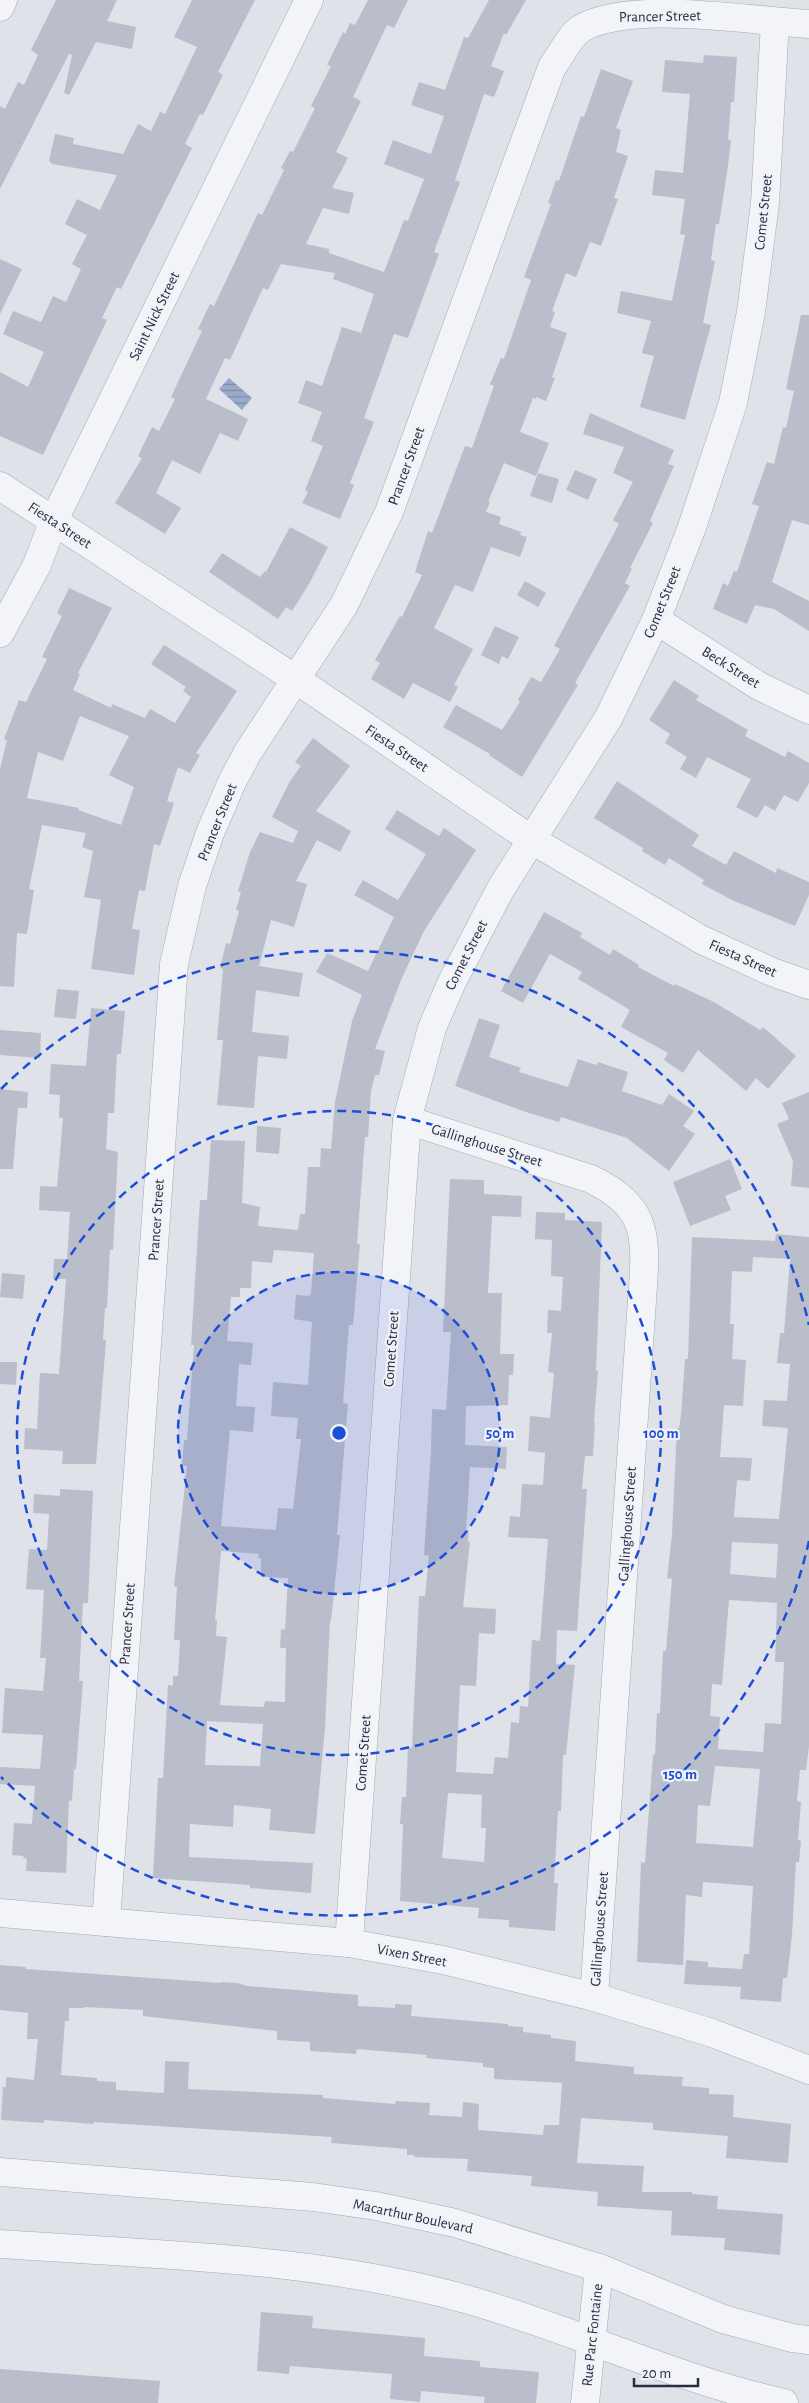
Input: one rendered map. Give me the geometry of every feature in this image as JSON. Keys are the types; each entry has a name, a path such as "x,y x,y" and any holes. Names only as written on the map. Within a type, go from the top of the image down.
{"street":[{"path":"0,7 3,0"},
{"name":"Saint Nick Street","path":"0,633 37,565 54,520 308,0"},
{"name":"Prancer Street","path":"106,1922 174,964 192,886 210,833 232,782 248,752 344,606 389,512 552,67 571,37 582,28 597,21 637,14 687,14 809,24"},
{"name":"Comet Street","path":"349,1942 407,1120 432,1028 452,982 500,890 609,717 656,620 692,527 733,403 751,312 765,203 775,22"},
{"name":"Fiesta Street","path":"0,486 297,680 532,840 702,940 772,972 809,985"},
{"name":"Beck Street","path":"656,620 759,686 809,710"},
{"name":"Gallinghouse Street","path":"407,1120 591,1179 615,1190 636,1217 644,1234 643,1286 594,1997"},
{"name":"Vixen Street","path":"0,1913 349,1942 443,1960 594,1997 712,2033 809,2070"},
{"name":"Macarthur Boulevard","path":"0,2172 313,2196 376,2206 455,2222 599,2268 722,2319 792,2338 809,2340"},
{"path":"0,2244 258,2263 333,2272 399,2283 469,2300 725,2387 784,2403"},
{"name":"Rue Parc Fontaine","path":"585,2403 599,2268"}],"water":[{"path":"229,378 252,398 242,410 219,389"}],"building":[{"path":"56,0 117,0 107,21 136,27 132,49 96,42 69,95 64,93 72,55 69,54 0,189 0,106 5,109 18,82 24,85 38,55 31,50"},
{"path":"192,0 255,0 218,72 223,75 203,115 200,114 185,144 192,148 121,289 117,287 102,318 107,320 43,455 0,436 0,372 28,387 44,352 3,334 13,311 41,322 53,296 66,302 81,269 72,264 87,235 65,224 77,199 100,210 117,175 52,164 49,161 55,134 74,138 73,144 123,154 138,124 151,131 160,112 165,114 197,47 174,37"},
{"path":"368,0 408,0 394,28 387,25 353,97 361,101 336,152 348,158 332,188 354,193 349,214 323,208 306,244 329,249 329,253 384,272 404,220 408,221 424,179 384,164 393,140 431,154 444,116 411,105 419,82 445,90 464,37 468,38 489,0 526,0 506,35 504,33 491,66 504,71 494,97 484,94 455,180 460,182 434,252 439,254 408,338 394,334 364,418 374,422 350,483 354,485 340,519 302,503 308,492 305,490 323,446 311,441 322,412 298,403 306,380 322,386 342,327 361,333 374,294 333,279 335,273 281,264 268,290 263,288 230,360 225,358 206,399 248,419 238,441 220,433 200,474 172,460 156,493 181,508 165,534 115,503 142,458 138,456 152,427 159,431 175,399 171,397 202,331 198,329 210,304 214,306 258,213 262,215 284,170 281,168 290,151 293,152 315,108 311,106 331,66 327,65 343,32 345,34 350,23 355,25"},
{"path":"704,55 737,57 734,102 731,102 728,140 731,140 728,166 719,224 716,224 711,260 715,261 703,323 711,325 685,420 640,407 654,356 642,353 651,321 617,313 621,291 672,301 685,235 680,234 685,199 652,195 655,170 683,173 690,94 662,92 665,60 703,63"},
{"path":"601,69 633,81 616,128 621,130 616,152 628,156 614,198 618,199 601,246 590,242 576,277 566,273 552,311 555,312 550,327 567,333 552,377 555,378 546,401 536,397 536,399 533,398 520,432 549,443 536,476 504,463 488,502 490,502 486,512 501,517 499,524 521,532 520,535 527,537 520,557 491,547 473,592 455,585 434,628 473,649 454,685 458,687 450,702 413,683 404,699 371,679 380,663 375,660 400,616 402,617 422,575 415,572 428,531 432,533 465,446 472,448 494,386 490,384 501,358 504,359 531,280 524,277 551,204 548,203 556,180 559,181 581,116 584,117"},
{"path":"0,259 22,269 0,314"},
{"path":"801,315 809,315 809,525 792,520 772,582 809,601 809,631 774,609 755,605 747,624 713,609 723,583 728,586 734,571 737,572 759,506 752,504 767,462 774,464 783,427 786,428 794,391 786,389"},
{"path":"590,413 674,450 668,464 674,466 650,521 653,523 630,568 632,569 625,583 630,586 575,683 578,685 522,777 490,754 443,727 456,705 502,730 520,702 518,700 531,677 541,682 560,649 554,646 619,524 613,520 633,482 613,473 624,447 583,434"},
{"path":"575,470 597,479 588,500 566,490"},
{"path":"538,473 559,479 552,503 530,496"},
{"path":"290,527 328,547 309,584 292,611 286,607 278,619 209,572 222,553 260,577 266,572"},
{"path":"525,581 546,593 538,607 517,595"},
{"path":"69,588 112,608 78,673 80,674 73,690 111,708 112,704 145,718 150,709 175,723 191,697 183,691 186,687 151,664 164,645 237,691 196,753 200,755 190,773 178,767 167,801 174,803 160,846 154,844 145,891 139,890 132,929 140,930 134,975 91,969 101,900 84,897 93,851 82,847 86,833 42,825 29,889 34,890 27,934 17,933 14,987 0,986 0,769 7,740 4,739 19,700 26,702 47,659 42,657 62,616 57,613","holes":["80,716 129,736 109,775 134,787 121,825 78,810 79,808 27,798 38,752 63,761"]},
{"path":"495,626 519,637 508,659 502,656 499,664 481,655"},
{"path":"674,680 699,696 696,700 748,730 745,736 785,757 788,751 809,763 809,783 798,802 784,795 775,811 765,805 757,818 736,807 751,779 707,757 696,778 680,769 687,757 665,743 670,734 649,720"},
{"path":"313,738 350,766 316,811 351,831 340,852 317,840 296,881 307,884 294,927 271,920 259,966 303,973 299,997 256,990 252,1032 289,1036 287,1059 258,1056 254,1108 217,1105 223,1040 217,1040 223,969 220,968 226,943 230,944 239,911 236,910 241,892 238,891 250,852 260,832 293,843 298,831 272,817 290,781 301,766 295,762"},
{"path":"617,781 699,835 692,846 726,865 734,851 776,873 777,868 809,882 809,895 795,926 732,900 702,884 704,880 669,858 665,865 642,851 643,848 594,818"},
{"path":"397,810 439,836 444,828 476,850 424,931 401,980 375,1049 385,1051 379,1075 375,1075 371,1091 368,1137 365,1137 357,1244 360,1244 353,1325 349,1325 343,1403 348,1404 337,1535 340,1535 330,1620 325,1728 315,1834 269,1830 271,1809 234,1805 233,1827 190,1824 189,1857 313,1863 311,1893 250,1888 250,1885 153,1878 158,1778 163,1778 168,1685 173,1686 173,1676 178,1676 180,1640 174,1640 177,1587 174,1586 187,1466 182,1466 184,1440 187,1440 194,1345 191,1345 200,1200 207,1200 211,1140 245,1141 242,1203 260,1207 258,1226 298,1230 300,1214 305,1214 308,1167 320,1167 321,1148 331,1149 335,1102 352,1021 362,995 316,972 327,953 368,971 394,917 354,895 363,880 398,900 426,854 385,829","holes":["274,1250 314,1253 311,1294 308,1296 296,1295 294,1319 312,1322 308,1385 273,1382 271,1416 298,1418 296,1439 301,1439 293,1509 278,1508 276,1530 221,1526 230,1430 253,1432 255,1407 236,1406 239,1364 251,1365 253,1343 227,1341 231,1297 240,1297 240,1288 251,1288 252,1261 272,1263","221,1551 259,1554 258,1558 261,1558 261,1577 288,1578 285,1630 281,1629 280,1648 286,1648 285,1702 265,1701 264,1707 220,1705 227,1637 216,1636 217,1620 215,1620","207,1721 263,1724 260,1766 205,1765"]},
{"path":"544,912 582,933 580,937 610,955 613,949 639,965 638,967 674,986 675,984 714,1002 760,1030 763,1027 796,1056 768,1089 756,1078 746,1091 698,1050 683,1073 664,1060 668,1053 621,1027 630,1010 578,979 582,972 550,954 523,1003 501,991"},
{"path":"57,989 79,991 76,1019 54,1017"},
{"path":"91,1008 125,1011 121,1054 117,1054 114,1113 108,1113 106,1149 118,1152 113,1250 110,1250 107,1308 105,1308 103,1339 106,1340 96,1464 62,1464 63,1451 24,1449 25,1428 37,1429 40,1373 59,1374 66,1279 53,1279 54,1259 67,1259 70,1212 39,1210 40,1186 57,1187 63,1118 59,1118 60,1095 49,1094 51,1064 86,1066"},
{"path":"479,1018 500,1025 489,1057 521,1068 519,1072 568,1087 578,1059 596,1065 598,1062 628,1072 622,1091 662,1105 669,1094 694,1111 683,1126 695,1134 669,1171 627,1138 561,1117 559,1122 455,1086"},
{"path":"0,1030 41,1033 40,1058 0,1055"},
{"path":"0,1089 28,1092 27,1108 18,1108 13,1169 0,1169"},
{"path":"809,1092 809,1188 791,1186 793,1161 777,1124 789,1119 782,1103"},
{"path":"257,1126 281,1128 279,1154 256,1152"},
{"path":"730,1159 742,1189 725,1196 731,1210 690,1226 673,1182"},
{"path":"450,1179 484,1180 484,1194 522,1196 521,1217 492,1216 488,1293 502,1293 500,1354 514,1354 513,1375 509,1375 508,1405 466,1406 465,1445 507,1447 506,1469 470,1467 466,1530 469,1530 468,1542 470,1542 463,1607 496,1609 495,1634 479,1633 476,1686 460,1685 456,1772 493,1774 495,1757 508,1758 511,1722 519,1723 520,1706 528,1707 532,1640 540,1641 548,1539 508,1537 510,1516 520,1517 522,1484 543,1485 545,1453 528,1451 530,1416 550,1418 554,1373 548,1372 552,1333 547,1333 548,1310 561,1311 563,1277 551,1276 552,1240 535,1239 536,1212 565,1213 565,1220 602,1222 596,1371 598,1371 593,1456 585,1456 582,1489 587,1489 577,1631 557,1630 556,1664 575,1665 566,1755 563,1755 561,1811 558,1811 554,1883 558,1883 555,1931 509,1927 509,1920 478,1918 479,1908 400,1901 403,1824 400,1824 402,1797 406,1797 408,1747 412,1748 419,1596 425,1596 429,1556 424,1555 432,1409 446,1410 451,1332 443,1332","holes":["448,1793 482,1795 481,1828 486,1828 484,1862 442,1858"]},
{"path":"776,1234 809,1237 809,1746 806,1770 800,1770 797,1801 801,1802 798,1840 801,1841 799,1862 796,1862 792,1935 787,1978 783,1978 781,2002 740,1999 741,1987 684,1984 686,1960 708,1962 708,1967 742,1969 744,1954 749,1954 753,1886 703,1882 702,1897 686,1895 683,1965 637,1962 641,1862 645,1863 653,1755 655,1754 657,1713 660,1713 663,1651 666,1651 672,1579 667,1578 672,1535 677,1428 679,1428 681,1415 685,1359 688,1359 692,1237 775,1241","holes":["753,1257 790,1259 784,1333 780,1333 777,1363 790,1364 787,1401 764,1400 762,1426 788,1428 779,1519 734,1517 737,1480 750,1481 752,1458 720,1457 724,1405 743,1406 746,1360 732,1359 734,1324 730,1324 732,1271 752,1272","732,1542 778,1544 776,1578 730,1574","729,1600 777,1603 775,1662 784,1662 781,1724 765,1723 763,1752 718,1749 720,1717 710,1716 712,1684 722,1685","715,1766 760,1769 753,1847 696,1843 698,1805 710,1806"]},
{"path":"2,1273 25,1275 23,1299 0,1297"},
{"path":"0,1362 17,1362 16,1385 0,1384"},
{"path":"60,1489 93,1491 88,1603 83,1603 79,1681 83,1681 76,1769 74,1769 72,1801 69,1800 66,1873 26,1871 27,1859 23,1858 24,1856 12,1855 14,1823 32,1824 35,1786 0,1784 0,1767 40,1769 43,1735 2,1733 5,1688 43,1691 46,1658 40,1658 44,1590 26,1589 29,1549 47,1550 49,1514 33,1513 34,1494 60,1496"},
{"path":"0,1965 26,1967 26,1969 237,1983 247,1986 358,1995 358,2006 395,2008 395,2004 412,2005 411,2016 508,2024 508,2026 523,2027 523,2032 551,2035 551,2038 576,2041 575,2061 634,2067 634,2074 683,2077 682,2086 709,2088 709,2094 734,2095 733,2117 791,2124 788,2163 726,2158 728,2136 653,2130 653,2123 581,2118 577,2163 644,2166 642,2192 692,2192 692,2194 718,2196 717,2209 783,2214 780,2255 724,2250 725,2238 671,2235 672,2211 597,2206 598,2192 531,2186 532,2176 467,2171 468,2159 414,2157 414,2155 407,2155 407,2149 331,2143 332,2137 94,2122 94,2124 44,2120 44,2123 1,2120 3,2087 6,2087 6,2077 34,2080 38,2039 27,2039 28,2013 0,2010","holes":["69,2008 143,2010 143,2016 277,2031 277,2040 310,2042 310,2051 356,2054 357,2049 427,2055 426,2058 483,2063 483,2067 494,2068 494,2079 562,2083 559,2125 544,2125 543,2135 478,2130 479,2104 463,2102 462,2117 429,2115 430,2103 396,2101 395,2104 323,2098 323,2095 188,2089 189,2062 165,2061 164,2093 116,2090 116,2082 97,2081 97,2078 61,2075 65,2021 69,2021"]},
{"path":"261,2312 313,2316 312,2328 425,2338 424,2356 480,2361 480,2367 539,2372 536,2403 484,2403 485,2397 421,2391 420,2402 390,2399 392,2374 290,2366 289,2374 257,2371"},
{"path":"0,2369 160,2381 158,2403 0,2403"}]}
